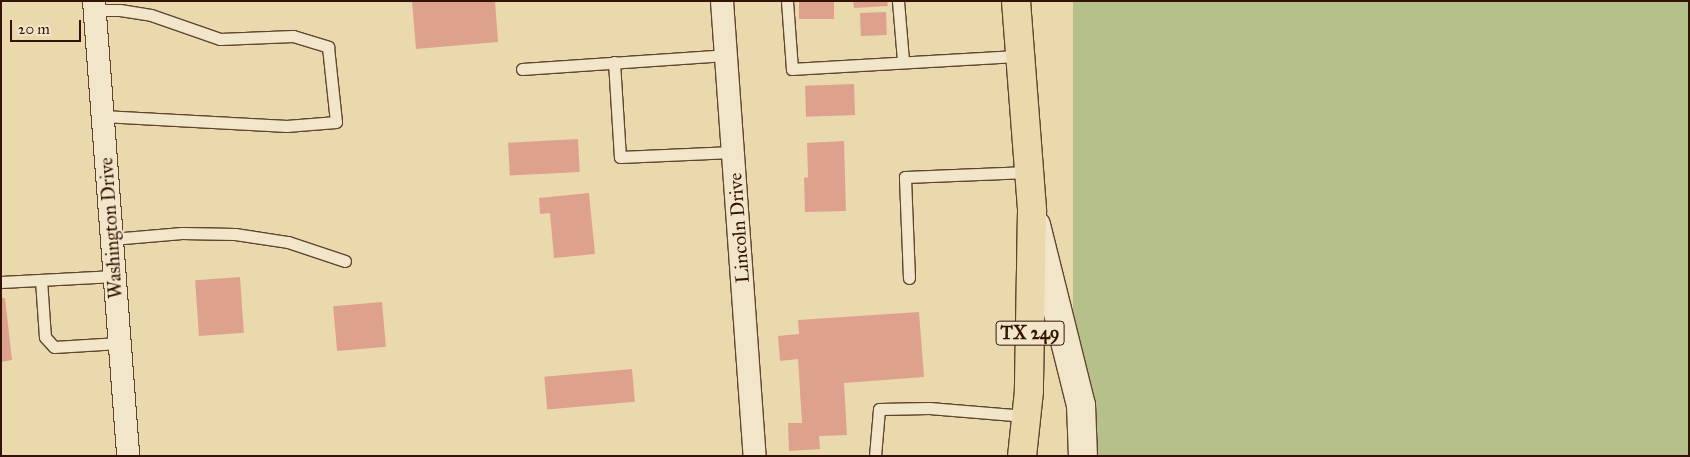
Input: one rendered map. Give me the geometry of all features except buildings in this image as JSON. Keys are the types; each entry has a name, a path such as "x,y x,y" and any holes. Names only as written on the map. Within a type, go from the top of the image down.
{"main road":[{"name":"TX 249","path":"1016,1 1032,211 1026,416 1022,456"},
{"path":"1032,211 1081,405 1083,456"}],"street":[{"name":"Lincoln Drive","path":"722,1 755,456"},
{"name":"Washington Drive","path":"94,6 128,456"}],"lane":[{"path":"787,1 792,69 903,61 1020,56"},
{"path":"898,1 903,61"},
{"path":"94,6 152,15 220,39 293,36 328,48 336,122 286,126 102,116"},
{"path":"522,69 726,54"},
{"path":"614,62 620,158 734,152"},
{"path":"909,278 905,177 1029,172"},
{"path":"112,239 182,233 235,234 288,242 345,261"},
{"path":"1,282 114,276"},
{"path":"40,280 44,337 54,348 119,343"},
{"path":"875,456 879,409 929,408 1026,416"}],"green space":[{"path":"1073,1 1689,1 1689,456 1073,456"}]}
